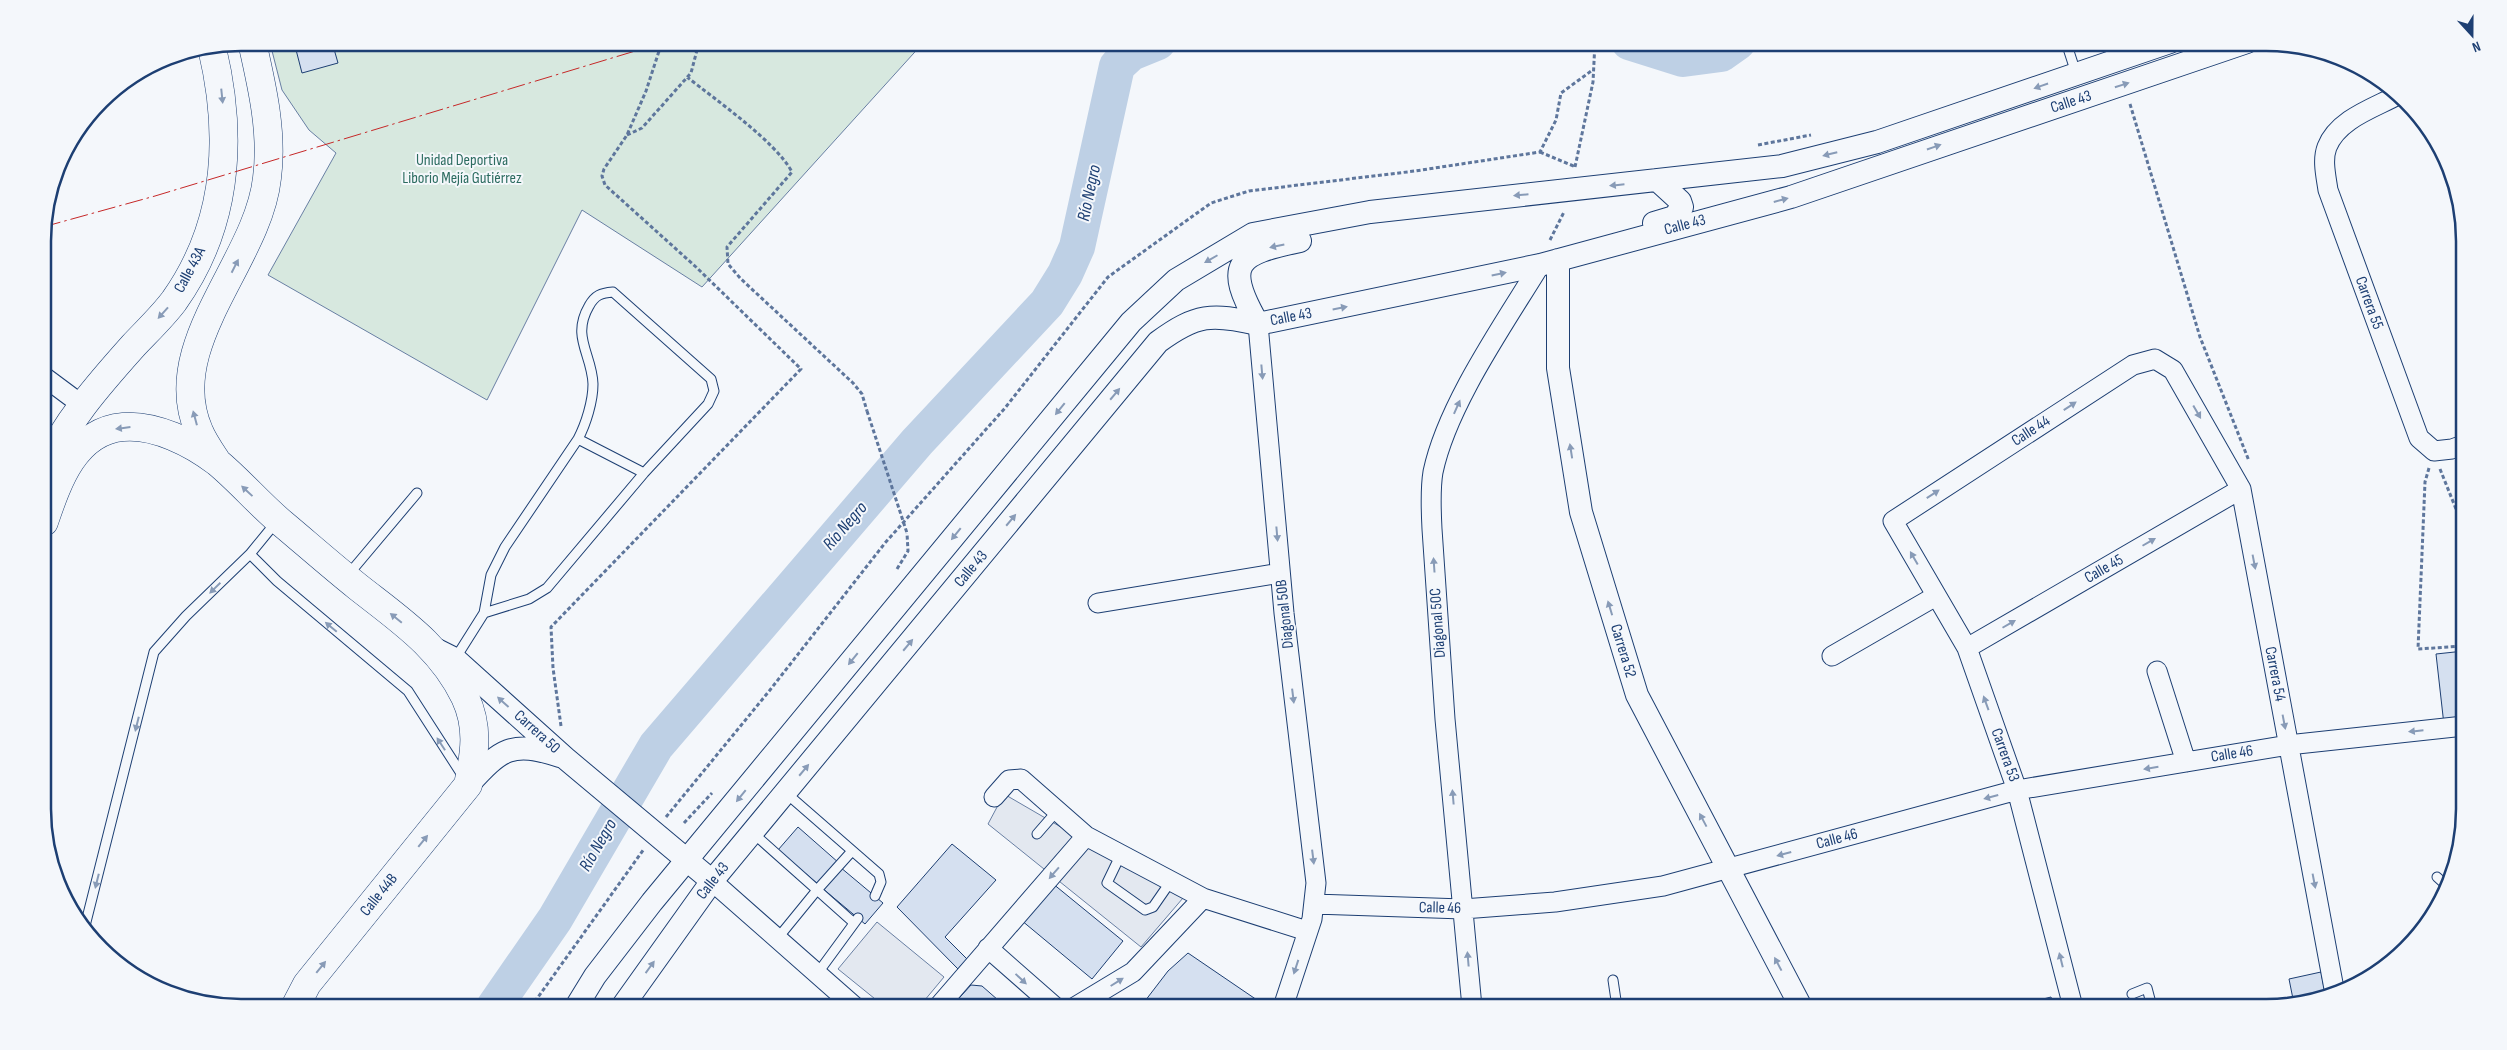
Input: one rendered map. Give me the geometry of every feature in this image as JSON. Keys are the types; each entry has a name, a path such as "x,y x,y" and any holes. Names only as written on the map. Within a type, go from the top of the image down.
{"main road":[{"path":"216,462 199,430 194,414 190,375 196,350 205,326 254,230 268,178 266,110 254,51"},
{"name":"Calle 43A","path":"51,457 82,405 173,302 200,259 221,186 224,154 221,87 213,53"},
{"path":"51,500 56,485 68,463 83,446 100,434 121,427 138,427 162,432 216,462"},
{"name":"Carrera 50","path":"216,462 278,520 346,577 444,654"},
{"name":"Calle 44B","path":"298,999 306,984 468,785 476,751 474,722 444,654"}],"street":[{"name":"Calle 43","path":"581,999 595,976 688,860 1131,322 1176,280 1253,234 1370,212 1782,166 1877,142 2141,51"},
{"name":"Calle 43","path":"628,999 712,881 1158,342 1180,326 1204,318 1223,316 1258,324 1549,262 1791,197 2220,51"},
{"name":"Carrera 55","path":"2391,98 2349,121 2336,131 2326,147 2324,164 2328,190 2411,417 2420,438 2434,452"},
{"path":"1593,250 1606,238 1679,213 1682,208 1680,201 1657,180"},
{"path":"1258,324 1238,285 1238,271 1244,260 1263,249 1346,231 1453,213 1476,199"},
{"name":"Carrera 52","path":"1549,262 1558,368 1581,512 1637,694 1797,999"},
{"name":"Diagonal 50C","path":"1471,999 1445,719 1430,503 1433,472 1444,436 1461,398 1549,262"},
{"name":"Diagonal 50B","path":"1258,324 1280,572 1316,883 1314,904"},
{"name":"Calle 44","path":"1892,521 2133,365 2155,359 2173,370"},
{"name":"Carrera 54","path":"2173,370 2241,489 2334,986"},
{"path":"51,382 82,405"},
{"path":"2434,452 2456,448"},
{"name":"Calle 45","path":"1967,648 2241,489"},
{"name":"Carrera 53","path":"1892,521 1967,648 2017,790 2071,999"},
{"path":"1098,603 1280,572"},
{"path":"1832,656 1936,596"},
{"name":"Carrera 50","path":"444,654 573,765 688,860 846,999"},
{"path":"2157,671 2186,762"},
{"name":"Calle 46","path":"1314,904 1463,909 1564,901 1663,886 2017,790 2288,745 2456,727"},
{"name":"Calle 44B","path":"468,785 491,760 512,749 534,748 573,765"},
{"path":"994,797 1010,780 1021,779 1086,836 1203,898 1307,931"},
{"path":"945,999 1086,836"},
{"path":"1088,999 1133,972 1203,898"},
{"path":"1286,999 1314,904"},
{"path":"988,948 1046,999"}],"lane":[{"path":"2069,51 2076,74"},
{"path":"444,654 484,613 529,599 547,588 644,474 708,404 714,391 711,379 613,292 602,293 594,298 582,318 582,344 592,384 585,426 578,440 505,547 491,575 484,613"},
{"path":"578,440 644,474"},
{"path":"346,577 417,493"},
{"path":"87,920 154,652 186,616 250,554 278,520"},
{"path":"250,554 278,581 408,691 468,785"},
{"path":"786,792 879,874 881,882 874,896"},
{"path":"1037,834 1057,811"},
{"path":"752,833 817,890 856,921 818,974"},
{"path":"777,939 852,851"},
{"path":"1121,854 1107,883 1145,910 1153,907 1171,881"},
{"path":"2437,877 2441,881"},
{"path":"1613,980 1616,999"},
{"path":"2132,994 2148,988 2150,999"}],"path":[{"path":"573,765 553,668 550,627 801,369 696,267 605,185 602,176 604,169 627,135 646,91 659,51"},
{"path":"627,135 642,128 691,73 697,51"},
{"path":"1549,262 1566,209 1593,82 1595,51"},
{"path":"687,77 770,145 786,161 792,172 727,247 728,264 741,279 854,383 862,394 908,533"},
{"path":"2124,84 2200,336 2250,464"},
{"path":"1757,146 1812,134"},
{"path":"1540,152 1575,166 1584,166"},
{"path":"2434,452 2456,508"},
{"path":"2434,452 2426,482 2418,649 2456,647"}],"green space":[{"name":"Unidad Deportiva Liborio Mejía Gutiérrez","path":"272,51 916,51 702,287 582,210 487,400 268,275 336,153 309,130 282,90"}],"shaded area":[{"path":"1004,794 1183,898 1141,947 988,824"},
{"path":"877,922 944,977 926,999 875,999 838,969"}],"building":[{"path":"296,51 335,51 338,63 302,73"},
{"path":"2456,652 2456,724 2444,725 2436,654"},
{"path":"798,827 839,863 819,885 778,850"},
{"path":"952,844 996,880 945,937 967,959 958,969 897,907"},
{"path":"840,867 883,903 865,924 822,888"},
{"path":"1052,883 1123,941 1092,979 1021,920"},
{"path":"1188,953 1256,999 1147,999 1168,971"},
{"path":"2321,972 2324,990 2293,997 2289,979"},
{"path":"971,985 982,986 997,999 958,999"}],"waterway":[{"name":"Río Negro","path":"500,999 555,919 656,746 917,442 1047,303 1065,274 1077,247 1117,66 1136,51"},
{"name":"Río Negro","path":"1658,51 1683,59 1721,54 1725,51"}],"power":[{"path":"52,224 155,196 635,51"}]}
